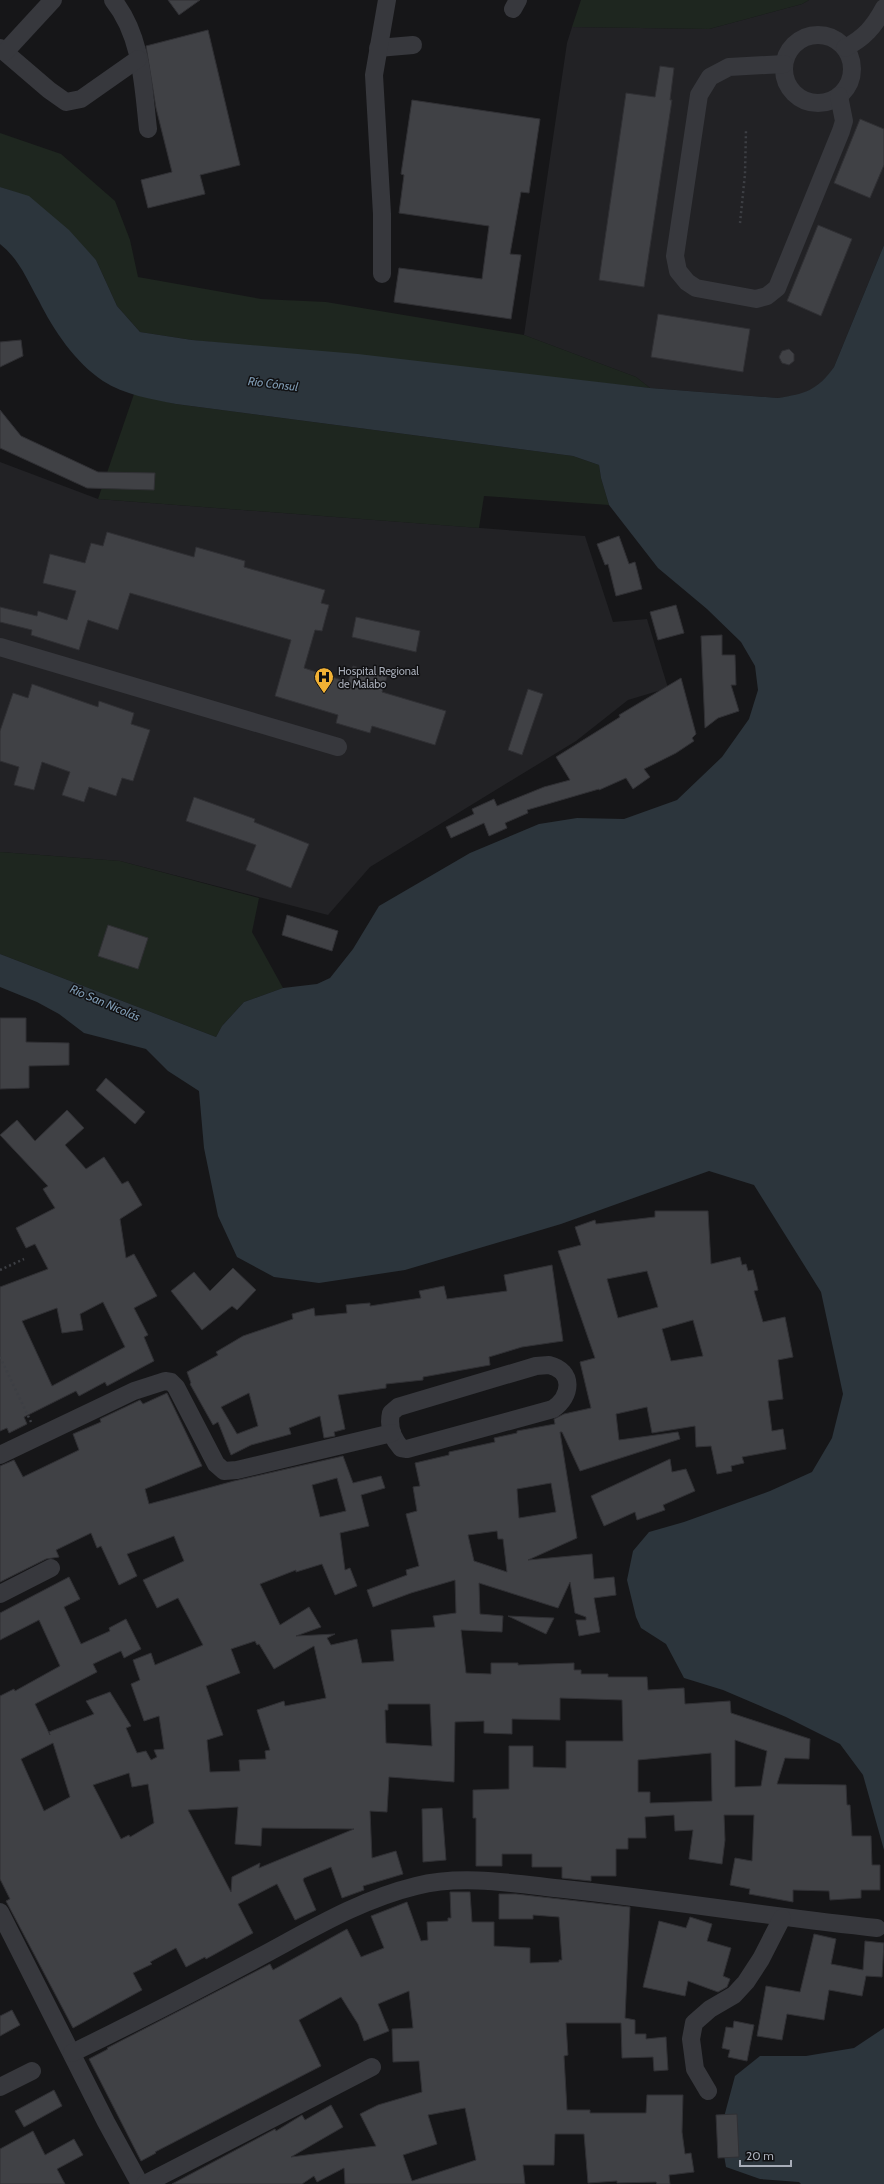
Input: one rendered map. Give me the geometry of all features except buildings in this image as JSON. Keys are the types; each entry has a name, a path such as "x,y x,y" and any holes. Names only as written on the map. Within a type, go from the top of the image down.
{"street":[{"path":"53,0 3,50 49,90 66,102 81,99 138,59"},
{"path":"113,0 129,25 138,59 148,130"},
{"path":"382,274 382,214 374,75 387,0"},
{"path":"846,48 860,40 874,26 884,8"},
{"path":"814,34 827,35 839,41 846,48 852,64 852,74 850,82 839,96 823,103 805,101 791,90 784,73 784,64 791,48 805,37 814,34"},
{"path":"378,48 413,45"},
{"path":"784,64 729,66 710,77 699,95 675,256 678,271 687,282 696,288 756,299 766,296 777,288 841,131 844,121 839,96"},
{"path":"0,648 338,747"},
{"path":"548,1365 558,1368 564,1375 567,1385 566,1394 562,1403 553,1409 407,1449 401,1448 392,1433 388,1424 391,1413 398,1407 536,1366 548,1365"},
{"path":"0,1455 134,1391 165,1381 171,1382 176,1387 216,1464 224,1471 237,1470 392,1433"},
{"path":"0,1594 51,1568"},
{"path":"72,2053 164,2008 342,1913 378,1897 418,1885 454,1881 499,1882 599,1892 782,1918 877,1928"},
{"path":"0,1912 140,2184"},
{"path":"708,2091 695,2069 691,2039 694,2023 710,2010 734,1995 746,1982 760,1960 782,1918"},
{"path":"145,2184 372,2066"},
{"path":"0,2087 32,2071"}],"path":[{"path":"740,223 745,174 746,130"},
{"path":"0,1270 24,1259"},
{"path":"0,1357 38,1437"}],"shaded area":[{"path":"581,0 809,0 802,4 709,29 572,27"},
{"path":"809,0 884,0 884,245 834,367 825,381 811,390 797,396 778,398 650,388 636,377 524,335 567,43 572,27 709,29 802,4"},
{"path":"0,133 61,154 115,201 130,240 138,277 261,299 326,302 524,335 636,377 650,388 192,340 140,332 117,306 96,260 29,197 0,187"},
{"path":"134,394 176,404 573,456 599,465 601,478 609,505 484,496 479,528 98,499"},
{"name":"Hospital Regional de Malabo","path":"0,462 98,499 585,536 613,622 647,619 668,688 628,700 576,741 370,867 328,915 120,861 0,852"},
{"path":"0,852 120,861 259,898 252,932 283,988 244,1002 222,1026 216,1037 0,954"}],"water":[{"path":"0,187 29,196 69,230 96,260 117,306 140,332 192,340 358,354 650,388 778,398 796,395 810,390 822,381 834,367 884,245 884,1850 863,1775 840,1744 786,1717 723,1690 684,1678 666,1644 641,1628 636,1617 627,1580 633,1551 649,1532 684,1522 770,1491 812,1472 832,1438 843,1394 821,1292 754,1185 709,1171 561,1224 405,1270 319,1283 274,1277 237,1257 218,1216 204,1148 199,1091 168,1071 146,1049 84,1033 59,1014 37,1002 0,987 0,954 216,1037 222,1026 244,1002 283,988 317,984 330,978 353,949 379,906 470,853 539,824 577,818 624,819 677,800 722,757 749,719 758,690 755,666 741,642 707,609 658,568 609,505 601,478 599,465 573,456 176,404 129,393 103,381 83,365 66,345 51,323 18,264 0,244"},
{"path":"884,2028 884,2184 801,2184 799,2182 760,2179 726,2167 720,2132 735,2076 760,2056 806,2056 854,2048"}],"place":[{"name":"Hospital Regional de Malabo","path":"324,694"}],"water label":[{"name":"Río Cónsul","path":"273,384"},
{"name":"Río San Nicolás","path":"105,1003"}]}
